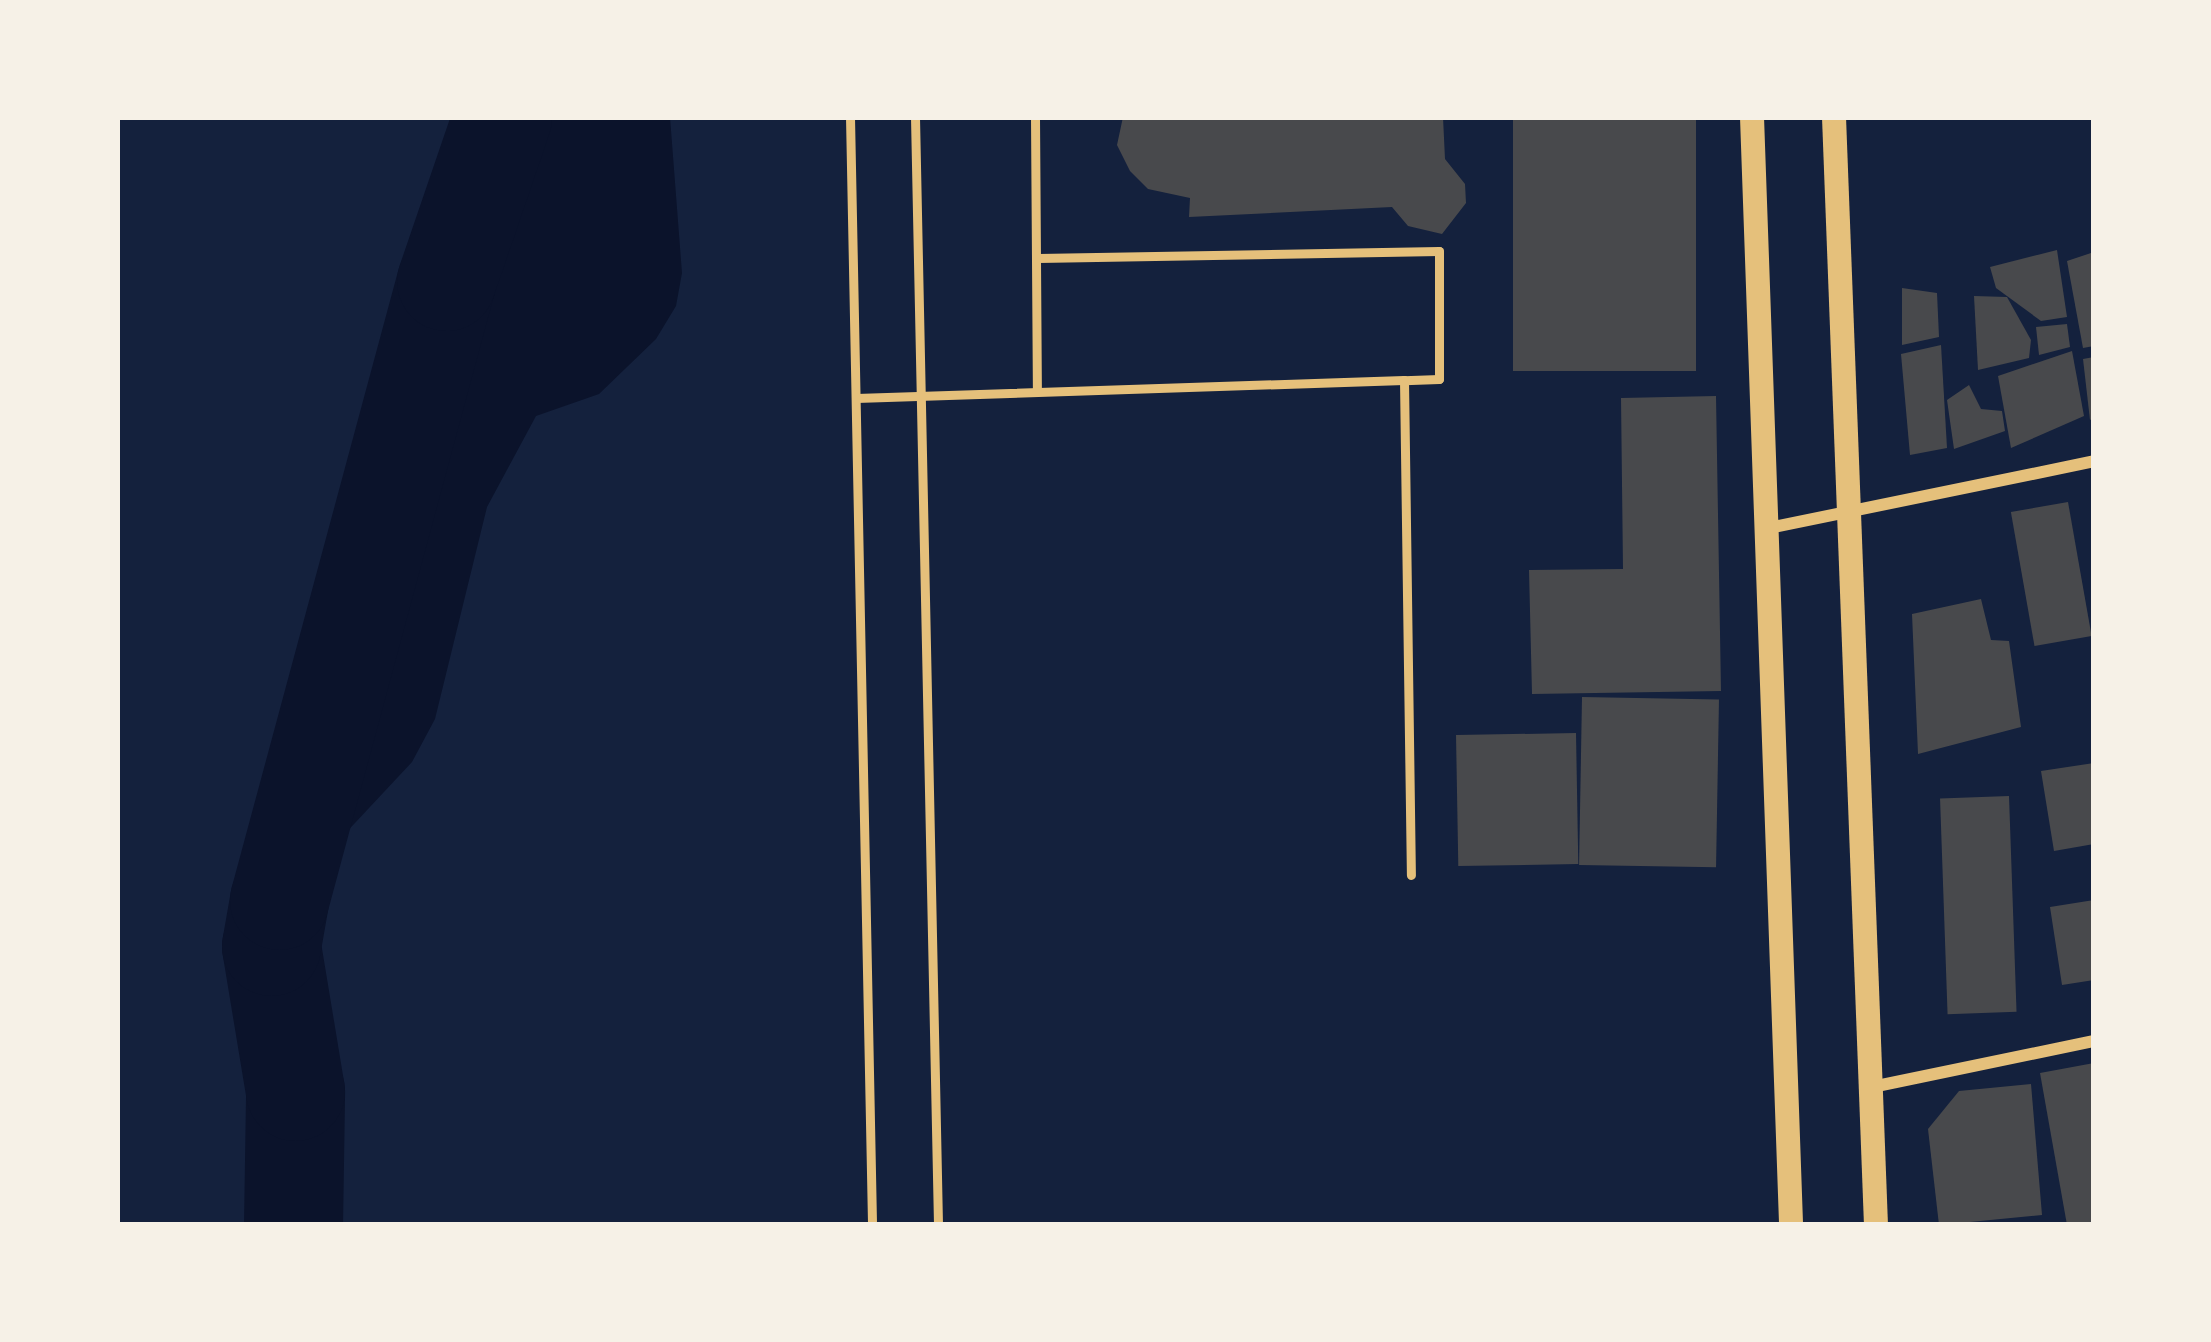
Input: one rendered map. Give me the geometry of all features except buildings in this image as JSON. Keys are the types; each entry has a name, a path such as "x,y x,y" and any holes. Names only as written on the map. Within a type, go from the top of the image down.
{"main road":[{"path":"1752,117 1791,1225"},
{"path":"1834,117 1876,1225"}],"street":[{"path":"1769,528 2094,461"},
{"path":"1872,1088 2094,1041"}],"lane":[{"path":"850,117 872,1225"},
{"path":"915,117 938,1225"},
{"path":"1035,117 1037,391"},
{"path":"856,398 1439,379 1439,250 1038,258"},
{"path":"1404,380 1411,875"}],"water":[{"path":"517,117 670,117 682,273 676,306 656,339 599,394 536,416 487,507 435,719 412,762 297,885 463,271"}],"waterway":[{"path":"293,1225 295,1091 271,946 279,900 446,281 502,117"}]}
